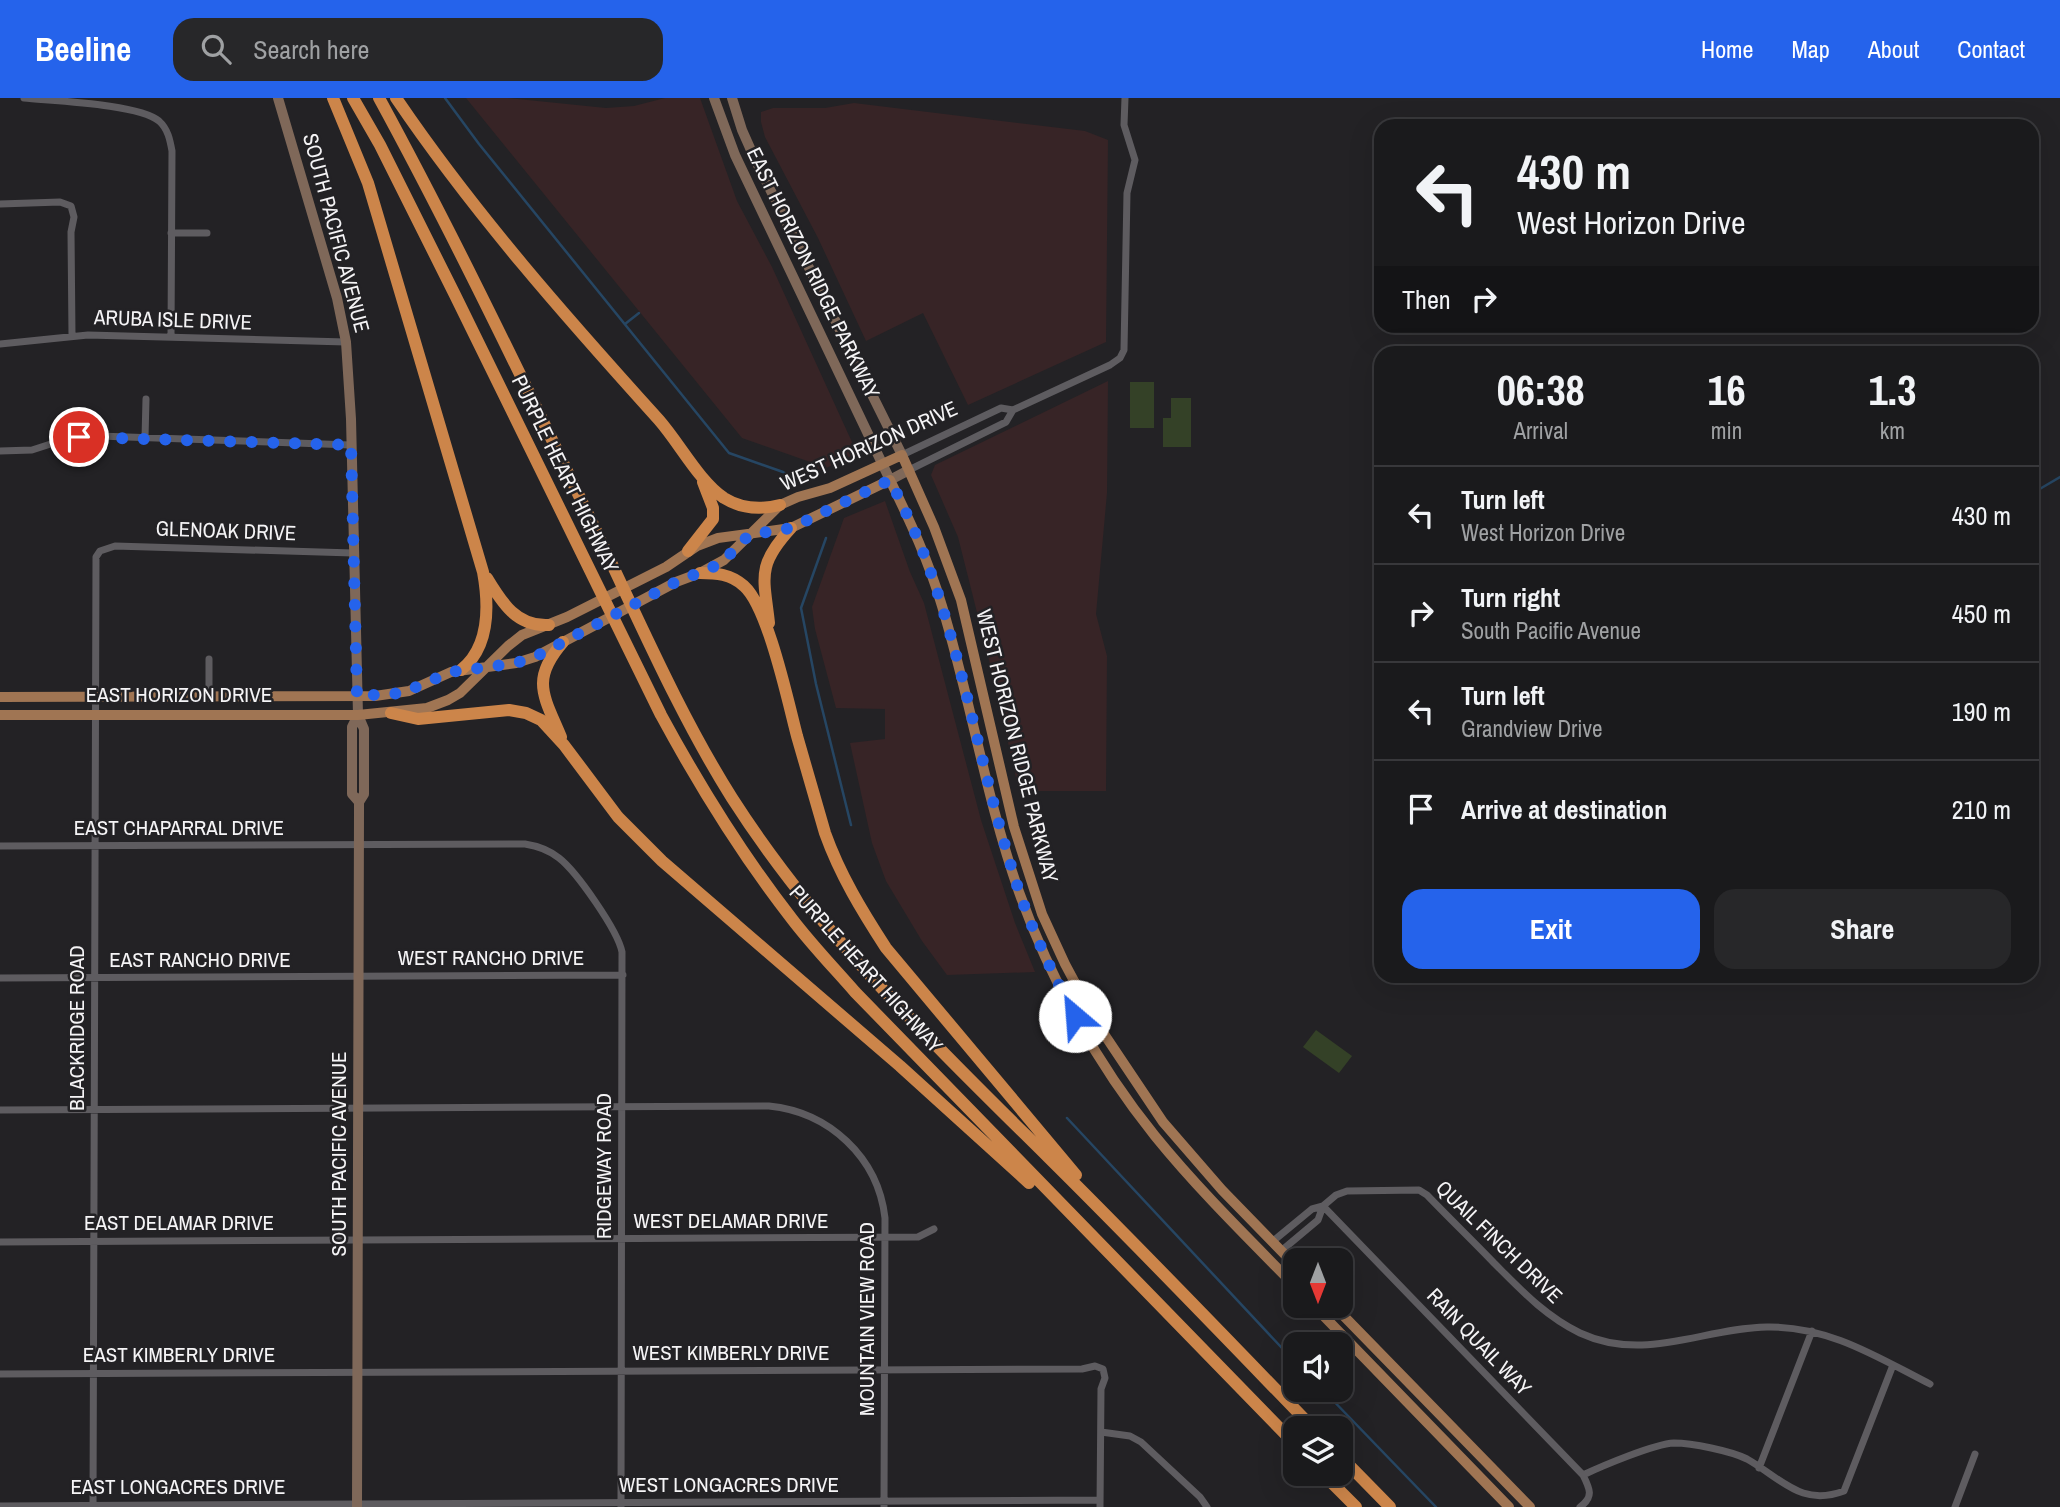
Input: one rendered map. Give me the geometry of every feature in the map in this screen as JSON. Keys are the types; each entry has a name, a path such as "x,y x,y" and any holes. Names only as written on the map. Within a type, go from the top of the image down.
{"highway":[{"path":"333,98 371,194 483,572 486,604 483,635 475,655 461,670"},
{"name":"PURPLE HEART HIGHWAY","path":"353,98 380,145 662,715 691,771 720,818 793,920 855,992 1283,1432"},
{"name":"PURPLE HEART HIGHWAY","path":"379,98 522,379 664,673 732,798 799,892 864,971 1301,1416"},
{"path":"396,98 495,233 677,440 702,478 714,513 711,522 688,551"},
{"path":"702,478 725,498 741,506 766,509 780,505"},
{"path":"770,638 764,591 765,566 772,550 791,528"},
{"path":"483,572 501,600 523,621 531,625 549,625"},
{"path":"700,573 722,573 745,586 754,600 770,638 825,833 835,860 863,914 886,948 1064,1160 1108,1217"},
{"path":"564,745 541,685 547,663 568,639"},
{"path":"391,713 418,719 517,711 541,720 564,745 618,817 662,861 900,1066 1115,1260"},
{"path":"1353,1469 1390,1507"},
{"path":"1335,1486 1356,1507"}],"main road":[{"name":"WEST HORIZON DRIVE","path":"357,696 402,693 461,670 526,661 676,582 724,560 780,505 830,488 902,455"},
{"name":"WEST HORIZON RIDGE PARKWAY","path":"902,455 934,527 961,600 1014,827 1042,914 1065,964 1096,1022 1135,1082 1192,1158 1281,1251"},
{"name":"WEST HORIZON DRIVE","path":"358,715 427,708 448,700 468,687 515,640 666,567 688,551 709,541 791,528 890,480"},
{"name":"WEST HORIZON RIDGE PARKWAY","path":"890,480 917,535 935,583 1015,881 1035,933 1072,1010 1153,1134 1213,1202 1283,1274"},
{"path":"965,697 983,693"},
{"name":"EAST HORIZON DRIVE","path":"0,697 357,696"},
{"name":"EAST HORIZON DRIVE","path":"0,715 358,715"},
{"path":"1001,830 1014,827"},
{"path":"1035,933 1044,939 1055,963 1065,964"},
{"path":"1122,1090 1135,1082"},
{"path":"1213,1202 1227,1209 1269,1250 1276,1253 1281,1251"},
{"path":"1326,1318 1509,1507"},
{"path":"1346,1318 1530,1507"}],"street":[{"path":"24,98 144,112 161,123 170,138 172,151 171,337"},
{"path":"107,107 108,98"},
{"name":"SOUTH PACIFIC AVENUE","path":"278,98 337,298 346,342 358,715 352,727 352,794 359,802 357,1505"},
{"name":"EAST HORIZON RIDGE PARKWAY","path":"714,98 726,135 882,463"},
{"name":"EAST HORIZON RIDGE PARKWAY","path":"732,98 742,130 793,238 902,455"},
{"name":"WEST HORIZON DRIVE","path":"902,455 1001,408 1013,410 1120,358 1124,350 1127,193 1135,160 1124,125 1125,98"},
{"path":"0,204 61,202 71,206 74,218 71,232 72,335"},
{"path":"172,233 207,233"},
{"path":"779,247 793,238"},
{"name":"ARUBA ISLE DRIVE","path":"0,344 72,335 346,342"},
{"path":"145,438 146,399"},
{"name":"WEST HORIZON DRIVE","path":"890,480 1006,422 1013,410"},
{"path":"0,451 32,450 79,437 351,445"},
{"name":"WEST HORIZON RIDGE PARKWAY","path":"882,463 890,480"},
{"name":"GLENOAK DRIVE","path":"100,551 115,546 353,553"},
{"name":"BLACKRIDGE ROAD","path":"93,1506 95,566 100,551"},
{"path":"209,659 209,696"},
{"name":"EAST CHAPARRAL DRIVE","path":"0,846 514,843 535,845 549,851"},
{"name":"RIDGEWAY ROAD","path":"549,851 572,871 611,926 621,946 621,1505"},
{"name":"WEST RANCHO DRIVE","path":"359,976 623,975"},
{"name":"EAST RANCHO DRIVE","path":"0,978 359,976"},
{"name":"MOUNTAIN VIEW ROAD","path":"0,1110 769,1106 792,1109 816,1118 847,1142 866,1163 883,1202 884,1504"},
{"name":"QUAIL FINCH DRIVE","path":"1272,1242 1312,1209 1323,1206 1336,1195 1347,1191 1419,1190 1535,1305 1560,1323 1583,1334 1615,1343 1644,1346 1673,1344 1766,1327 1812,1331 1852,1343 1930,1384"},
{"name":"QUAIL FINCH DRIVE","path":"1281,1251 1318,1220 1323,1206"},
{"name":"RAIN QUAIL WAY","path":"1323,1206 1583,1475"},
{"name":"WEST DELAMAR DRIVE","path":"358,1240 885,1238 918,1237 934,1229"},
{"name":"EAST DELAMAR DRIVE","path":"0,1242 358,1240"},
{"path":"1759,1468 1812,1331"},
{"path":"1819,1505 1833,1501 1844,1491 1893,1365"},
{"name":"WEST KIMBERLY DRIVE","path":"358,1372 1082,1369 1095,1366 1103,1369 1105,1378 1101,1389 1101,1432"},
{"name":"EAST KIMBERLY DRIVE","path":"0,1374 358,1372"},
{"path":"1100,1503 1101,1432 1130,1436 1141,1442 1200,1497 1207,1507"},
{"path":"1580,1507 1588,1502 1590,1496 1590,1489 1583,1475 1602,1465 1671,1443 1688,1444 1740,1456 1759,1468 1794,1499"},
{"path":"1955,1507 1975,1454"},
{"name":"WEST LONGACRES DRIVE","path":"357,1505 1100,1503"},
{"name":"EAST LONGACRES DRIVE","path":"0,1506 357,1505"}],"shaded area":[{"path":"466,98 508,98 606,108 634,106 665,98 700,98 737,201 772,267 857,453 818,472 813,463 742,438"},
{"path":"854,103 1085,131 1108,140 1106,342 968,405 923,313 866,341 818,238 765,137 761,122 761,112 773,108 825,108"},
{"path":"1108,381 1107,493 1096,614 1107,656 1106,791 1019,791 958,537 931,475 935,465"},
{"path":"885,501 924,603 981,820 1015,923 1035,972 947,975 922,941 886,881 872,843 850,743 885,739 885,709 836,708 815,629 812,607 844,518"}],"green space":[{"path":"1130,382 1154,382 1154,428 1130,428"},
{"path":"1171,398 1191,398 1191,447 1163,447 1163,418 1171,418"},
{"path":"1316,1030 1352,1056 1339,1073 1303,1047"}],"waterway":[{"path":"445,98 479,144 729,453 783,472 799,482"},
{"path":"625,324 639,313"},
{"path":"2039,489 2060,477"},
{"path":"826,538 801,608 816,684 851,825"},
{"path":"1067,1118 1283,1349"},
{"path":"1335,1402 1436,1507"}],"route":[{"path":"79,437 351,445 357,696 402,693 451,672 526,661 676,582 715,566 749,535 791,528 890,480 917,535 942,607 980,756 1019,892 1040,945 1075,1016"}]}
